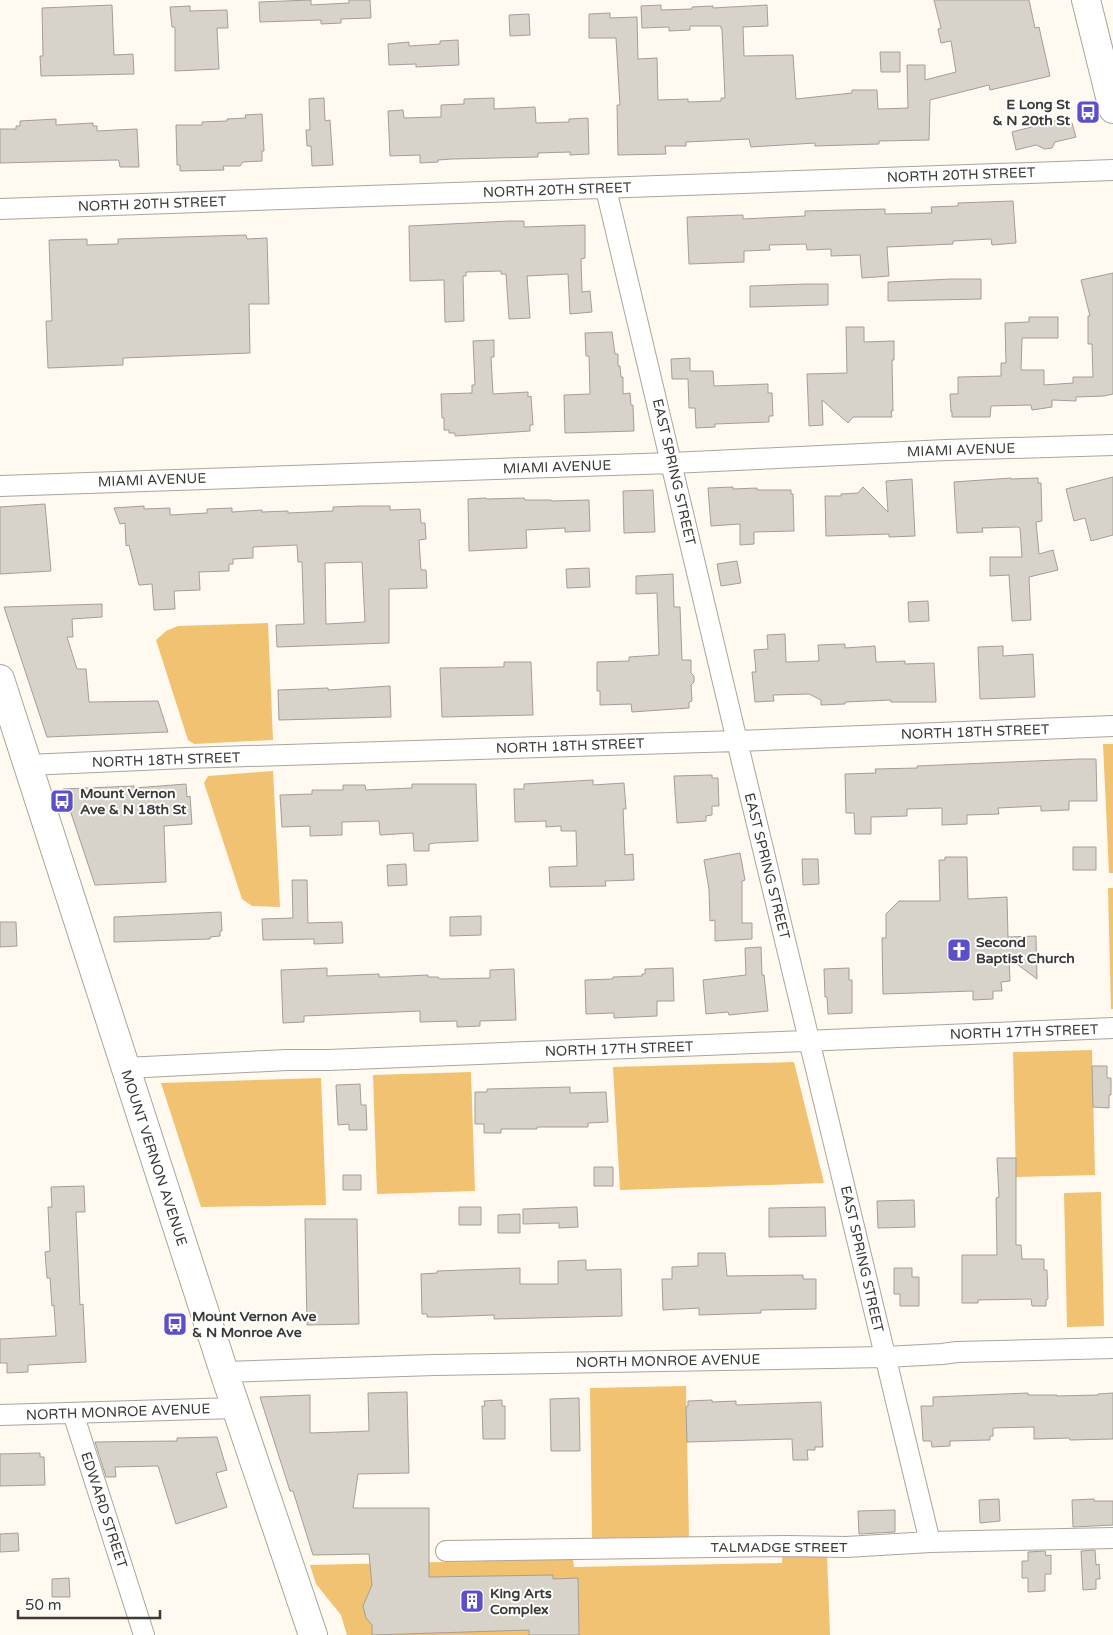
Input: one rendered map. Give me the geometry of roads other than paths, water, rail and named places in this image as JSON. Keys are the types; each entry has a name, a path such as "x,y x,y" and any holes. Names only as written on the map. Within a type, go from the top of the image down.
{"street":[{"path":"1086,0 1113,109"},
{"name":"NORTH 20TH STREET","path":"0,209 1113,170"},
{"name":"EAST SPRING STREET","path":"606,189 930,1542"},
{"name":"MIAMI AVENUE","path":"0,486 672,463 946,450 1113,445"},
{"name":"MOUNT VERNON AVENUE","path":"0,679 224,1372 313,1635"},
{"name":"NORTH 18TH STREET","path":"28,765 1113,726"},
{"name":"NORTH 17TH STREET","path":"125,1068 287,1060 810,1042 928,1035 1113,1028"},
{"name":"NORTH MONROE AVENUE","path":"224,1372 444,1365 885,1357 958,1352 1113,1348"},
{"name":"NORTH MONROE AVENUE","path":"0,1415 236,1408"},
{"name":"EDWARD STREET","path":"73,1413 144,1635"},
{"name":"TALMADGE STREET","path":"446,1551 787,1546 846,1547 930,1542 1113,1538"}],"place":[{"name":"E Long St & N 20th St","path":"1088,112"},
{"name":"Mount Vernon Ave & N 18th St","path":"62,801"},
{"name":"Second Baptist Church","path":"959,950"},
{"name":"Mount Vernon Ave & N Monroe Ave","path":"175,1324"},
{"name":"King Arts Complex","path":"472,1601"}]}
